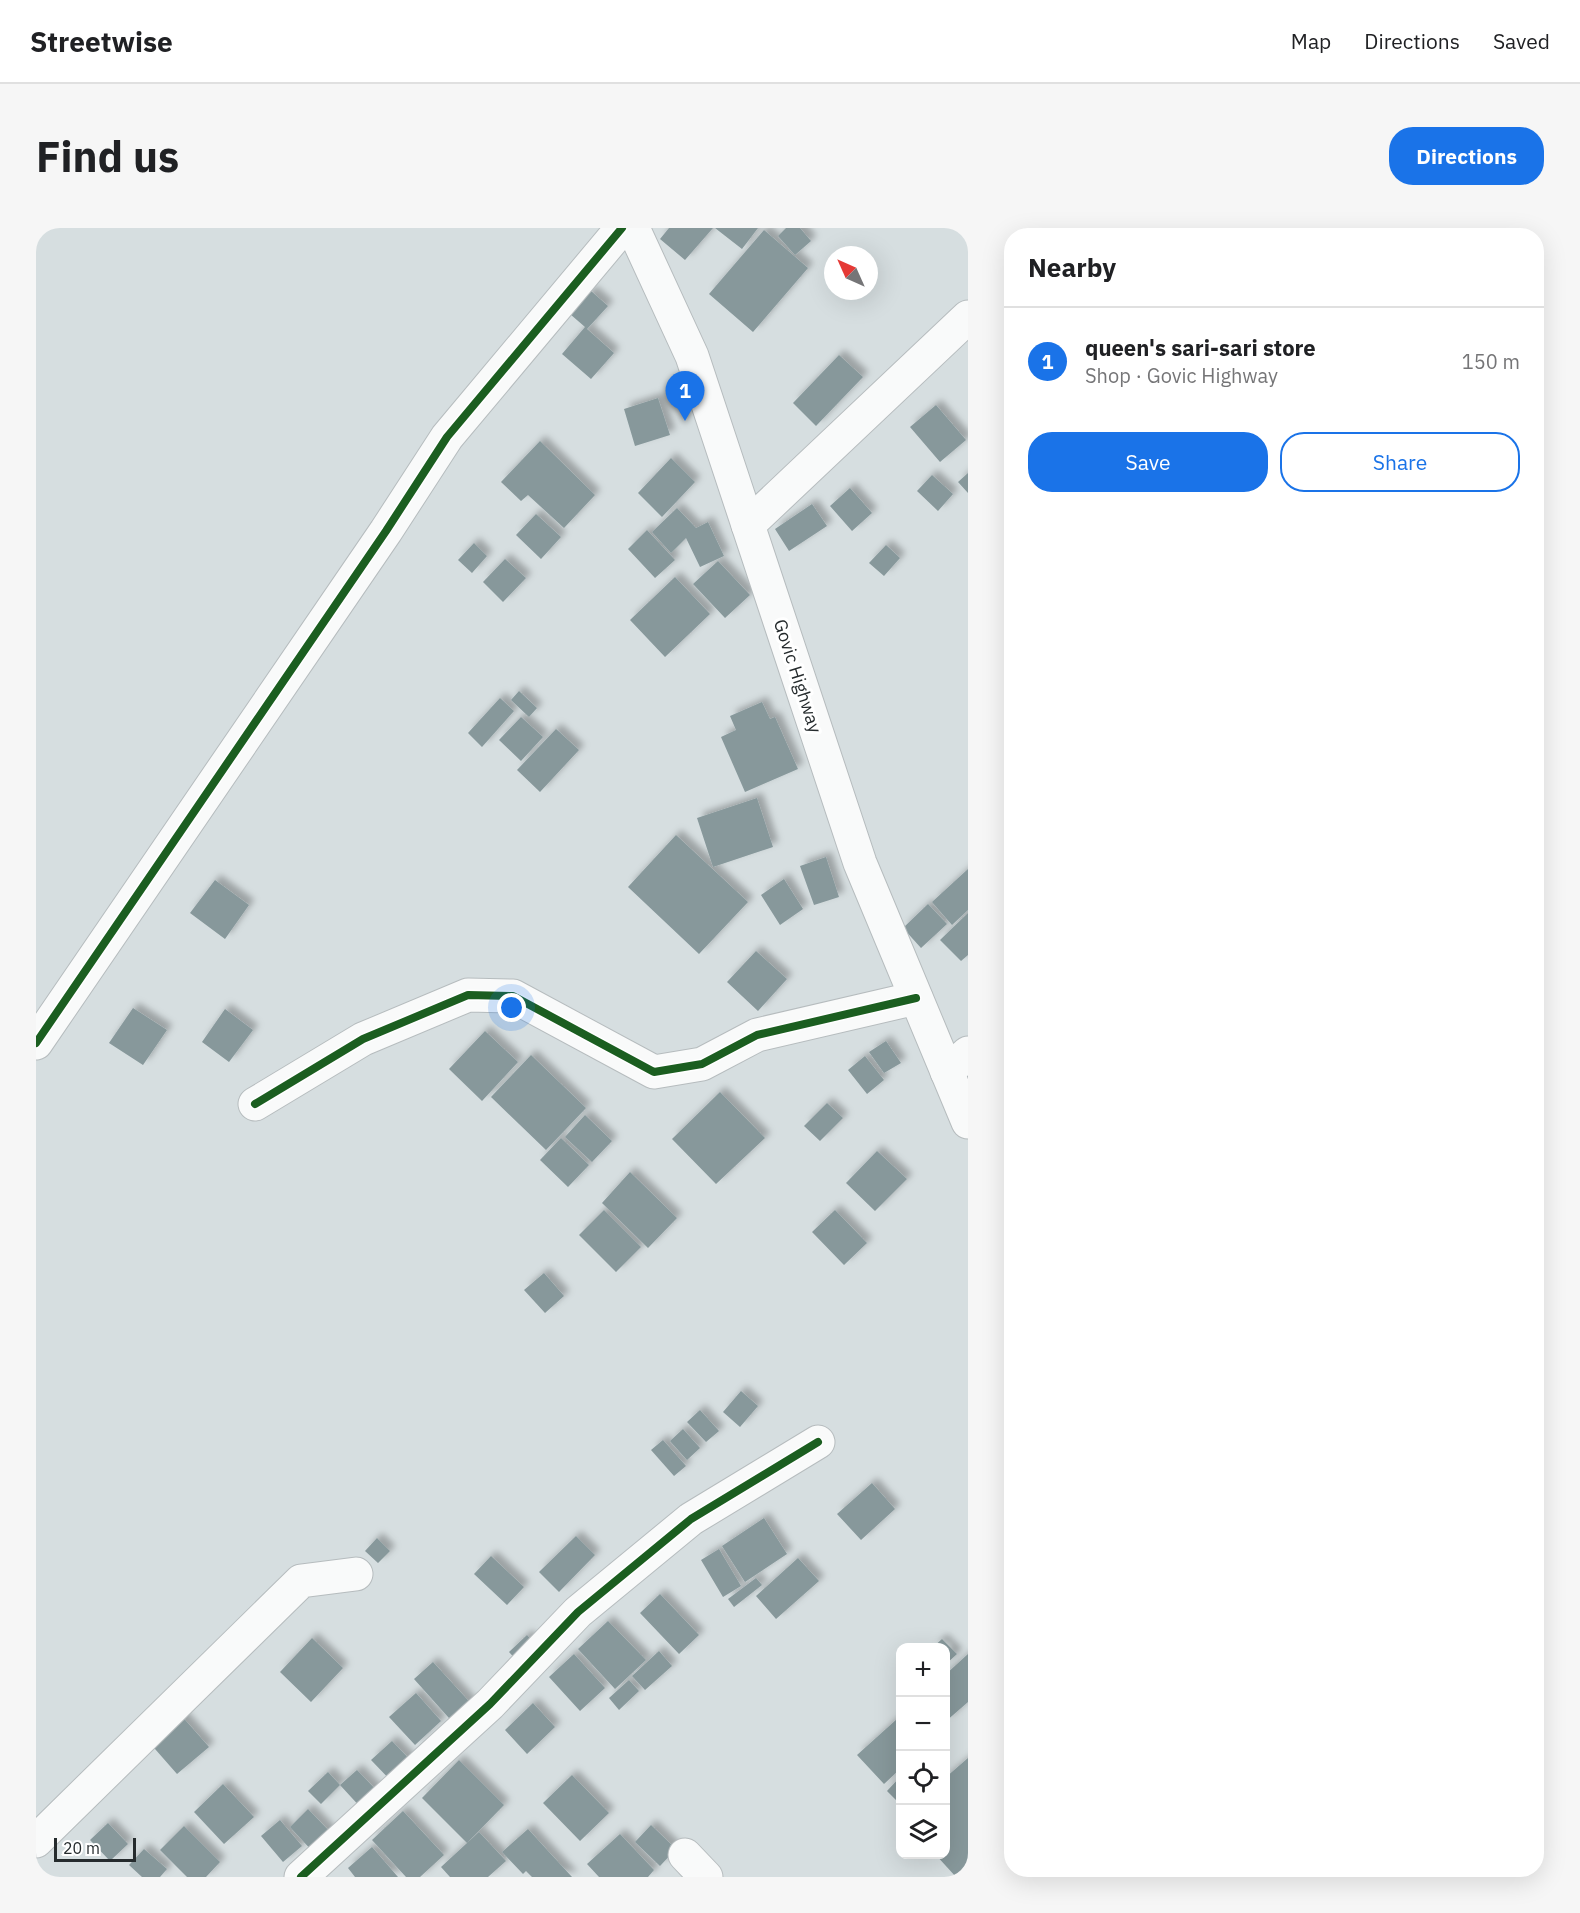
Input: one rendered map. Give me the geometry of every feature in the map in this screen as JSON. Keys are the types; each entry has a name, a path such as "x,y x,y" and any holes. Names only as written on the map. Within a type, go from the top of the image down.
{"street":[{"path":"36,1043 386,531 447,437 622,228"},
{"name":"Govic Highway","path":"633,228 692,356 860,863 916,998 957,1062 968,1122"},
{"path":"748,525 968,317"},
{"path":"255,1104 363,1039 468,995 513,996 654,1072 702,1064 757,1035 916,998"},
{"path":"301,1877 489,1704 587,1605 691,1519 818,1442"},
{"path":"36,1841 301,1581 356,1574"}],"building":[{"path":"669,228 713,228 685,260 660,239"},
{"path":"715,228 758,228 742,249"},
{"path":"786,228 800,228 811,241 795,255 778,236"},
{"path":"764,230 808,268 753,332 709,294"},
{"path":"591,291 608,306 587,329 614,353 591,379 562,354 585,327 570,314"},
{"path":"839,355 863,377 816,426 793,403"},
{"path":"658,398 670,435 635,446 624,409"},
{"path":"936,405 966,440 940,462 910,427"},
{"path":"540,441 595,495 564,528 528,495 521,501 501,482"},
{"path":"671,458 695,482 662,517 638,493"},
{"path":"968,473 968,493 958,482"},
{"path":"932,475 953,494 938,511 917,491"},
{"path":"850,488 872,513 852,531 830,506"},
{"path":"812,504 827,526 789,551 775,529"},
{"path":"677,508 696,528 708,522 724,556 700,567 686,538 671,553 652,532"},
{"path":"536,514 561,537 541,559 516,535"},
{"path":"647,530 675,560 655,578 628,549"},
{"path":"474,543 487,556 472,573 458,560"},
{"path":"886,545 900,558 884,576 869,563"},
{"path":"505,559 526,578 503,602 483,582"},
{"path":"718,561 750,595 725,618 693,584"},
{"path":"675,577 710,614 665,657 630,620"},
{"path":"519,691 537,708 529,717 511,700"},
{"path":"500,698 514,711 482,747 468,733"},
{"path":"762,702 770,719 775,717 798,769 745,792 721,737 736,730 730,716"},
{"path":"521,717 543,737 521,761 499,740"},
{"path":"556,729 579,750 540,792 517,770"},
{"path":"757,798 773,847 713,867 697,818"},
{"path":"676,835 748,902 699,954 628,887"},
{"path":"826,857 839,897 814,905 800,866"},
{"path":"968,869 968,910 952,925 932,902"},
{"path":"784,879 803,909 780,925 761,895"},
{"path":"215,880 249,905 225,939 190,913"},
{"path":"928,904 947,924 921,948 903,928"},
{"path":"968,913 968,955 961,961 940,940"},
{"path":"756,951 787,979 758,1011 727,982"},
{"path":"133,1008 167,1030 143,1065 109,1043"},
{"path":"225,1009 253,1030 229,1062 202,1042"},
{"path":"485,1031 518,1062 482,1101 449,1069"},
{"path":"886,1041 901,1063 884,1073 869,1052"},
{"path":"531,1055 586,1108 546,1150 491,1097"},
{"path":"865,1056 884,1080 867,1094 848,1070"},
{"path":"720,1092 765,1138 716,1184 672,1139"},
{"path":"827,1103 843,1118 820,1141 804,1126"},
{"path":"585,1115 612,1141 592,1162 565,1137"},
{"path":"561,1138 589,1165 568,1187 540,1160"},
{"path":"877,1151 907,1179 875,1211 846,1183"},
{"path":"630,1172 677,1218 648,1248 602,1203"},
{"path":"604,1210 641,1247 616,1272 579,1235"},
{"path":"835,1210 867,1243 844,1265 812,1232"},
{"path":"544,1273 564,1296 545,1313 524,1290"},
{"path":"741,1391 758,1406 740,1427 723,1412"},
{"path":"700,1410 719,1431 706,1442 687,1422"},
{"path":"683,1429 700,1448 687,1460 670,1441"},
{"path":"663,1440 686,1466 674,1476 651,1450"},
{"path":"872,1483 895,1509 861,1540 837,1514"},
{"path":"764,1518 787,1554 745,1582 722,1546"},
{"path":"576,1536 595,1555 559,1592 539,1572"},
{"path":"377,1538 390,1551 378,1563 365,1551"},
{"path":"719,1549 741,1586 723,1597 701,1560"},
{"path":"491,1556 524,1587 507,1605 474,1574"},
{"path":"798,1558 819,1581 776,1619 756,1596"},
{"path":"756,1578 762,1585 734,1607 728,1599"},
{"path":"660,1594 699,1635 679,1654 640,1613"},
{"path":"608,1621 646,1660 615,1689 578,1649"},
{"path":"527,1635 538,1647 520,1664 509,1652"},
{"path":"312,1638 343,1668 311,1702 280,1672"},
{"path":"950,1647 957,1654 950,1660"},
{"path":"659,1651 672,1666 645,1690 632,1676"},
{"path":"574,1654 605,1688 580,1711 549,1677"},
{"path":"968,1654 968,1702 950,1718 950,1697 950,1670"},
{"path":"433,1662 476,1709 457,1727 414,1679"},
{"path":"629,1680 639,1691 619,1710 609,1698"},
{"path":"416,1693 441,1721 415,1745 389,1717"},
{"path":"533,1703 555,1727 527,1754 505,1730"},
{"path":"179,1713 209,1747 177,1774 148,1741"},
{"path":"896,1720 896,1773 884,1784 857,1755"},
{"path":"392,1741 416,1766 396,1786 371,1760"},
{"path":"968,1758 968,1877 956,1877 940,1859 950,1859 950,1774"},
{"path":"459,1760 504,1805 467,1843 422,1798"},
{"path":"357,1770 380,1794 363,1810 340,1785"},
{"path":"328,1772 340,1785 321,1804 308,1791"},
{"path":"572,1775 609,1813 580,1841 543,1803"},
{"path":"896,1781 896,1800 887,1791"},
{"path":"223,1784 254,1817 224,1844 194,1812"},
{"path":"308,1809 333,1835 314,1853 290,1827"},
{"path":"403,1811 444,1855 420,1877 406,1877 372,1840"},
{"path":"280,1820 302,1846 283,1862 261,1836"},
{"path":"108,1823 128,1844 110,1861 90,1840"},
{"path":"651,1825 676,1849 660,1866 635,1842"},
{"path":"184,1826 220,1862 206,1877 187,1877 160,1850"},
{"path":"528,1829 572,1877 532,1877 526,1871 523,1874 502,1852"},
{"path":"479,1832 506,1861 488,1877 450,1877 441,1867"},
{"path":"620,1834 654,1870 648,1877 599,1877 587,1864"},
{"path":"372,1847 398,1877 355,1877 348,1868"},
{"path":"144,1849 167,1869 160,1877 142,1877 129,1865"}],"cycle path":[{"path":"36,1043 386,531 447,437 622,228"},
{"path":"255,1104 363,1039 468,995 513,996 654,1072 702,1064 757,1035 916,998"},
{"path":"301,1877 490,1704 578,1612 691,1519 818,1442"}],"place":[{"name":"queen's sari-sari store","path":"685,421"}]}
